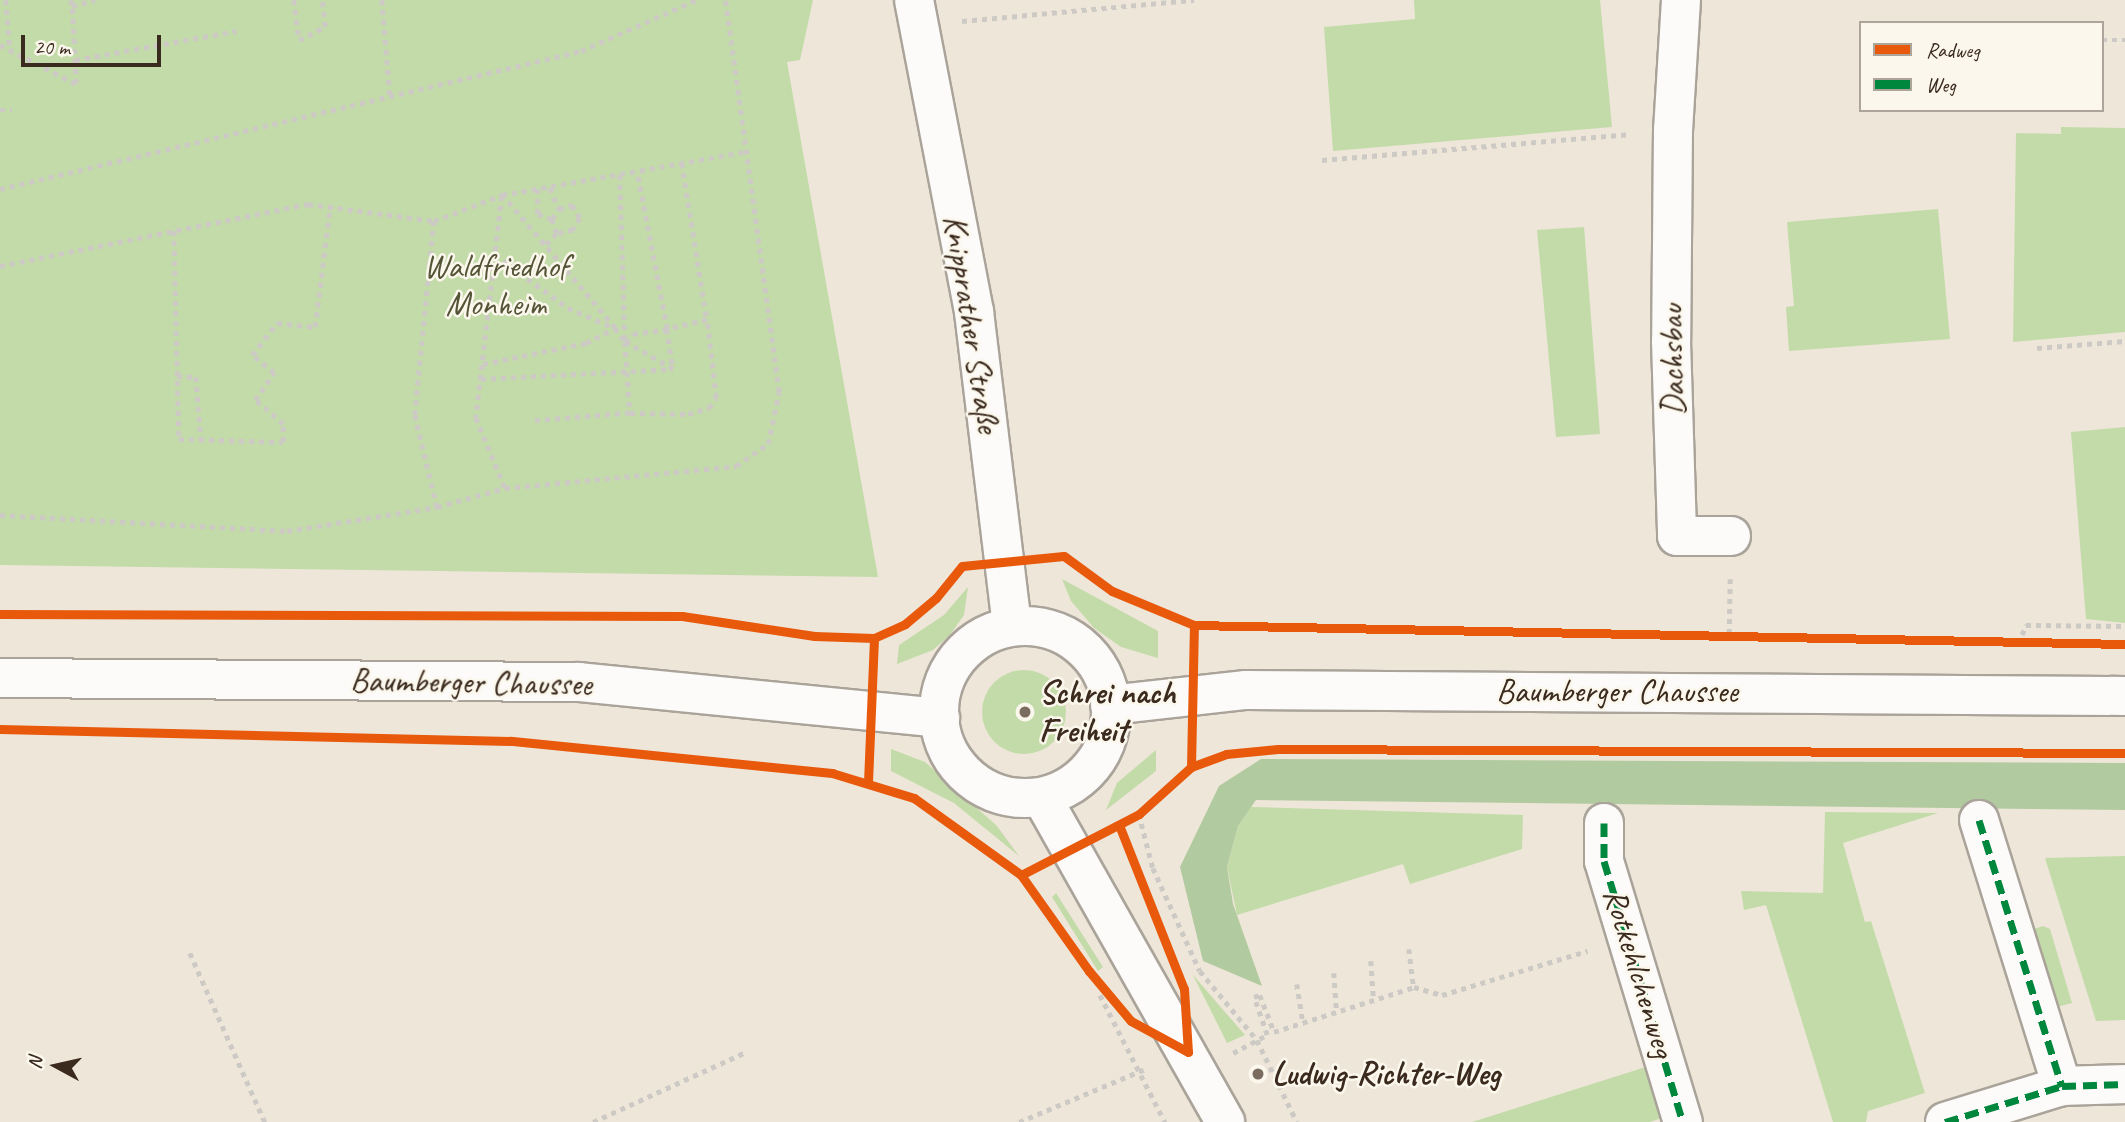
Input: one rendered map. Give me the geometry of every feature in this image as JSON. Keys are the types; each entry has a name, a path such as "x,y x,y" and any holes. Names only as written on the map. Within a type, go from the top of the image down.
{"street":[{"name":"Dachsbau","path":"1681,0 1674,130 1671,341 1677,536 1731,536"},
{"name":"Knipprather Straße","path":"916,12 974,312 1012,625"},
{"path":"1012,625 1041,625 1068,635 1089,653 1105,677 1110,705 1108,736 1095,765 1072,786 1042,798 1013,800 977,784 962,772 946,746 940,718 942,692 967,648 987,633 1012,625"},
{"name":"Baumberger Chaussee","path":"0,678 579,682 940,718"},
{"name":"Baumberger Chaussee","path":"1110,705 1246,690 2125,696"},
{"path":"1042,798 1193,1061 1225,1122"},
{"path":"1979,820 2062,1086"},
{"name":"Rotkehlchenweg","path":"1604,823 1604,861 1683,1122"},
{"path":"1945,1122 2062,1086 2125,1084"}],"path":[{"path":"6,0 10,51"},
{"path":"0,46 76,84 72,3 95,0"},
{"path":"294,0 299,40 325,27 322,0"},
{"path":"382,0 390,95"},
{"path":"0,189 581,51 696,0"},
{"path":"0,515 287,531 437,507 505,488 736,466 768,444 779,392 724,0"},
{"path":"916,12 1194,0"},
{"path":"75,60 236,31"},
{"path":"2104,40 2125,40"},
{"path":"0,110 12,110"},
{"path":"1322,160 1674,130"},
{"path":"0,266 308,204 434,221 502,195 744,152"},
{"path":"531,421 630,413 688,414 709,408 716,398 707,320 682,163"},
{"path":"637,172 673,369"},
{"path":"620,175 630,413"},
{"path":"550,187 559,209"},
{"path":"538,189 538,214 552,219"},
{"path":"502,195 477,418 505,488"},
{"path":"502,195 625,342 673,369"},
{"path":"545,246 557,234 573,230 580,218 572,205 559,209 552,219"},
{"path":"174,231 179,439 283,442 283,424 254,400 274,373 252,355 277,323 315,327 330,206"},
{"path":"552,219 557,234"},
{"path":"434,221 415,415 437,507"},
{"path":"495,255 568,308 615,328"},
{"path":"625,342 633,334 707,320"},
{"path":"482,364 586,343 615,328"},
{"path":"2037,348 2125,341"},
{"path":"481,379 627,374 673,369"},
{"path":"177,376 196,377 201,439"},
{"path":"1728,634 1731,536"},
{"path":"2018,643 2026,625 2125,626"},
{"path":"1715,634 1742,635"},
{"path":"2004,643 2032,644"},
{"path":"1073,850 1147,807"},
{"path":"1139,814 1153,868 1200,971 1257,1040 1297,1122"},
{"path":"1019,1122 1137,1072 1193,1061 1267,1035 1254,997 1260,995 1274,1032 1414,988 1442,995 1629,938"},
{"path":"1409,949 1414,988"},
{"path":"190,953 265,1122"},
{"path":"1371,961 1374,1000"},
{"path":"1334,973 1337,1012"},
{"path":"1297,984 1303,1023"},
{"path":"1097,986 1123,1011"},
{"path":"1097,986 1137,1072 1165,1122"},
{"path":"593,1122 744,1053"}],"green space":[{"name":"Waldfriedhof Monheim","path":"0,0 813,0 800,60 787,62 878,577 0,565"},
{"path":"1414,0 1600,0 1612,127 1333,151 1324,27 1415,19"},
{"path":"2061,127 2125,128 2125,332 2013,342 2016,133 2061,134"},
{"path":"1938,209 1950,339 1789,351 1786,307 1794,306 1787,222"},
{"path":"1584,227 1600,434 1556,437 1537,230"},
{"path":"2125,427 2125,623 2086,619 2071,432"},
{"path":"1062,579 1158,631 1158,658 1121,647 1094,628 1071,601"},
{"path":"968,587 964,615 950,635 933,650 897,664 899,645 944,615"},
{"path":"1024,670 1040,673 1054,682 1063,696 1066,712 1063,728 1054,742 1040,751 1024,754 1008,751 994,742 985,728 982,712 985,696 994,682 1008,673"},
{"path":"891,749 925,762 997,826 1019,856 954,803 891,771"},
{"path":"1156,750 1156,771 1106,810 1117,783"},
{"path":"1261,759 2125,763 2125,810 1256,800 1238,826 1227,867 1233,904 1262,986 1203,961 1180,867 1219,786"},
{"path":"1251,807 1523,815 1522,849 1410,884 1403,864 1237,915 1227,867 1238,826"},
{"path":"1825,812 1938,813 1843,843 1865,922 1871,921 1925,1093 1868,1111 1866,1122 1833,1122 1766,905 1744,910 1741,891 1823,893"},
{"path":"2125,856 2125,1020 2096,1021 2045,858"},
{"path":"1056,893 1103,967 1098,971 1052,897"},
{"path":"2043,926 2050,929 2072,1003 2057,1007 2034,929"},
{"path":"1193,975 1245,1035 1227,1043"},
{"path":"1649,1066 1665,1117 1650,1122 1472,1122"}],"marked path":[{"path":"1979,820 2062,1086"},
{"path":"1604,823 1604,861 1683,1122"},
{"path":"1945,1122 2062,1086 2125,1084"}],"cycle path":[{"path":"0,614 682,616 814,636 874,638 905,624 936,598 962,566 1064,556 1112,591 1194,625 2125,644"},
{"path":"1191,767 1194,625"},
{"path":"868,782 874,638"},
{"path":"0,729 512,741 832,773 914,798 1021,875 1139,814 1191,767 1226,754 1278,749 2125,753"},
{"path":"1119,825 1184,989 1188,1052"},
{"path":"1021,875 1089,971 1131,1021 1188,1052"}],"place":[{"name":"Schrei nach Freiheit","path":"1025,712"},
{"name":"Ludwig-Richter-Weg","path":"1258,1074"}]}
